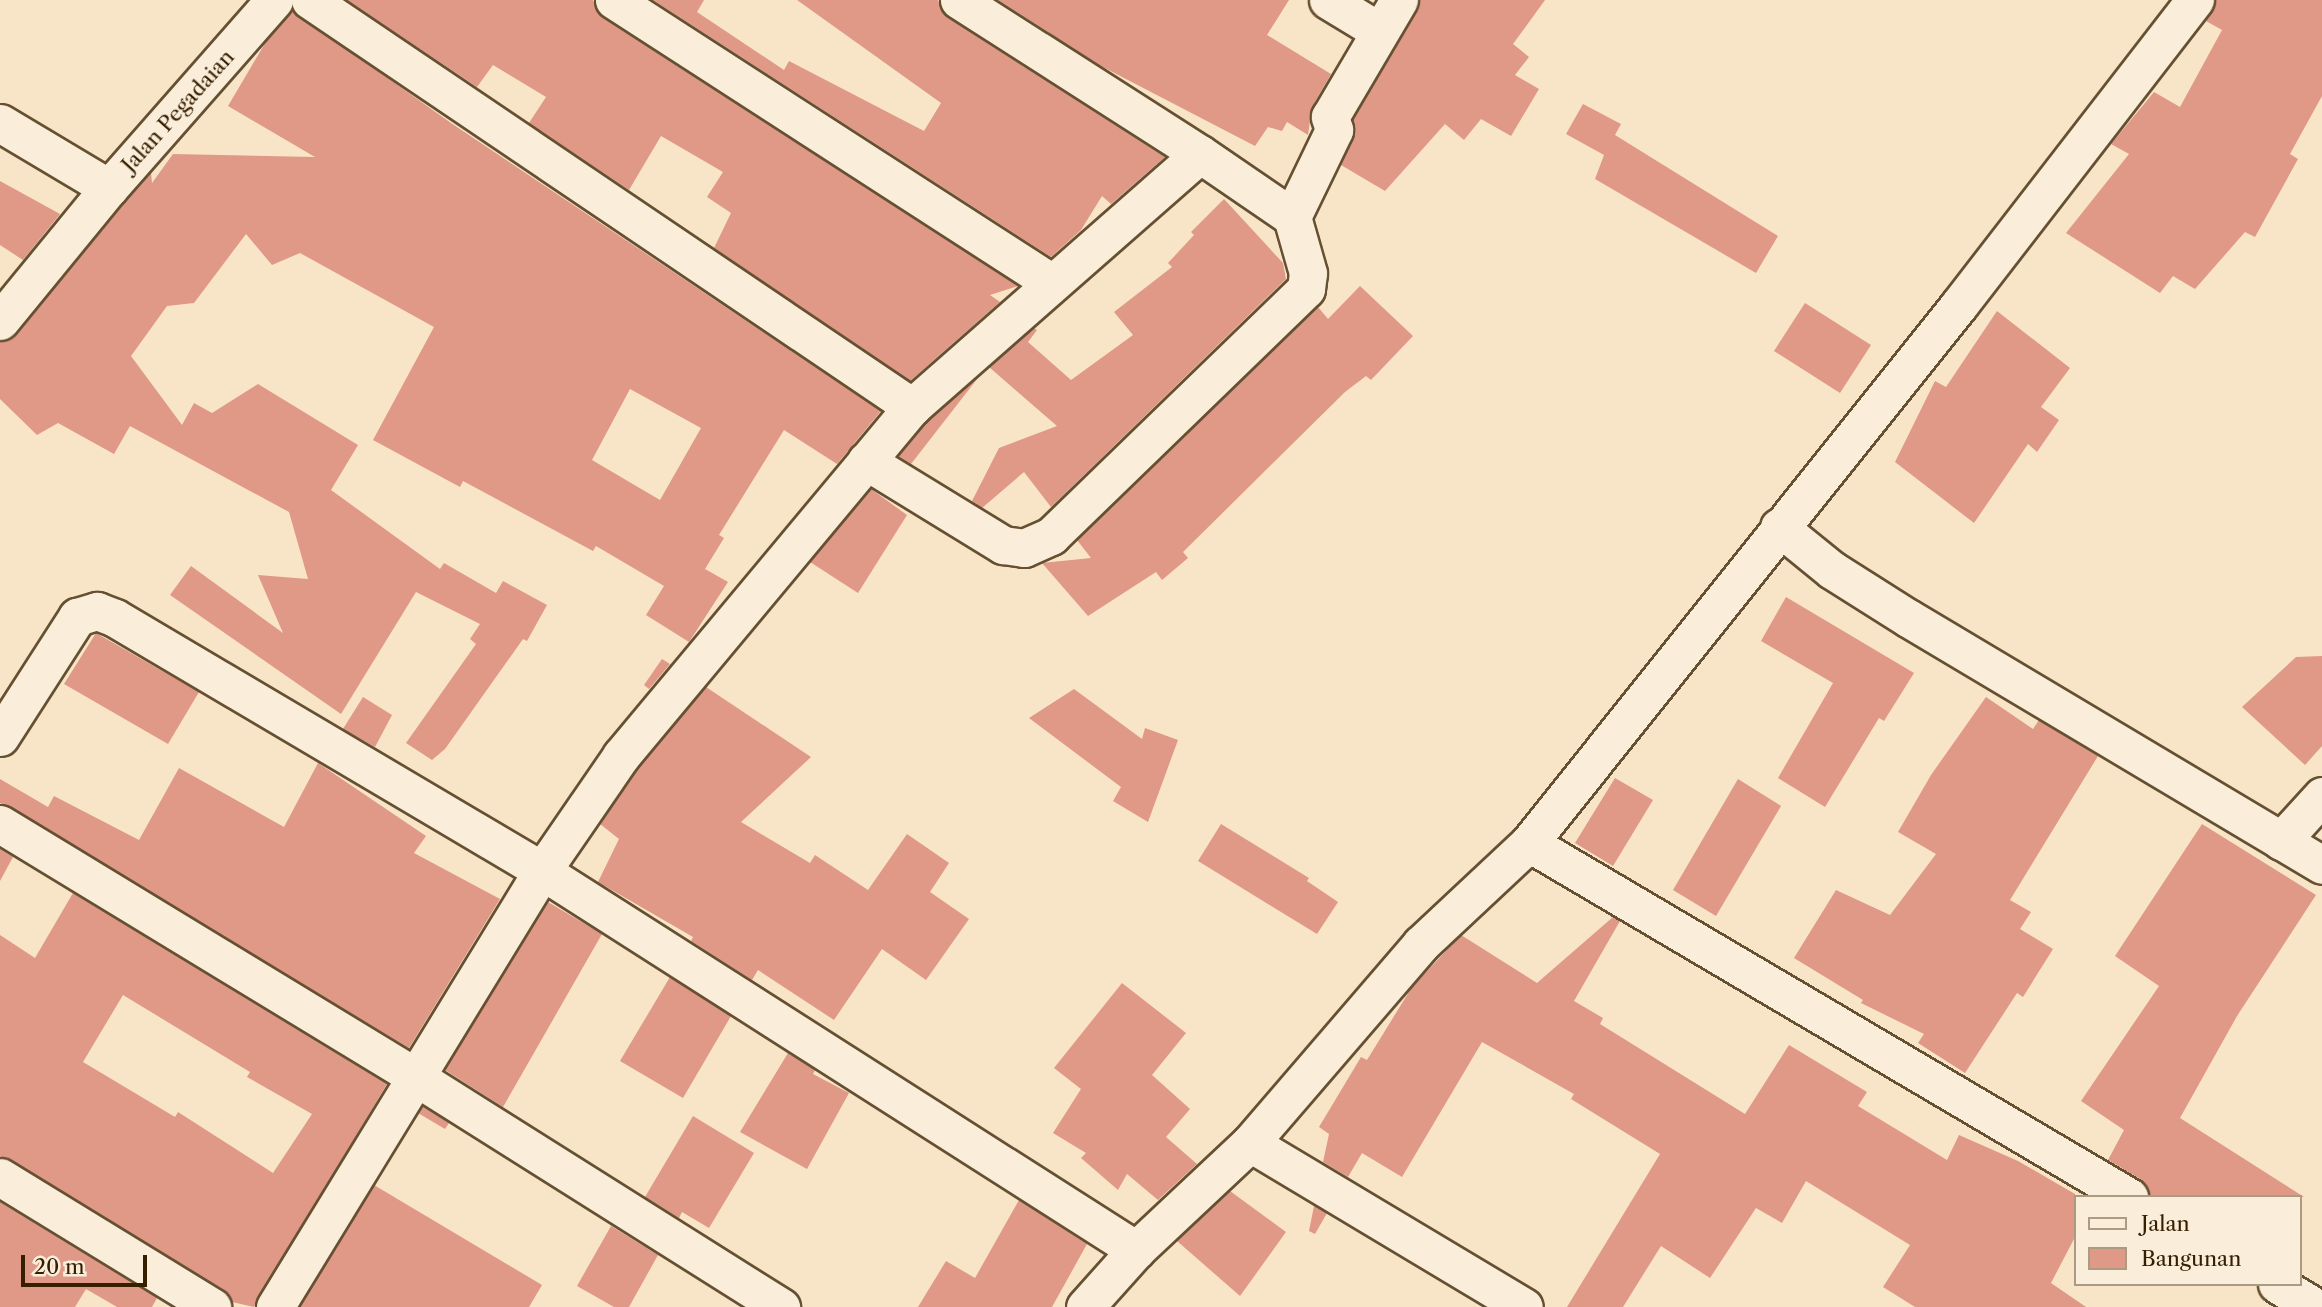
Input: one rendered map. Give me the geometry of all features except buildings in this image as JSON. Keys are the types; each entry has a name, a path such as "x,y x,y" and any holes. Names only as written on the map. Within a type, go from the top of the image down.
{"street":[{"name":"Jalan Pegadaian","path":"0,123 109,188 274,0"},
{"path":"310,0 912,407"},
{"path":"614,0 1052,283"},
{"path":"866,461 1003,545 1024,548 1051,536 1306,289 1308,273 1292,217 1200,154 959,0"},
{"path":"1328,0 1378,30"},
{"path":"1292,217 1334,130 1330,117 1378,30 1399,0"},
{"path":"1085,1307 1136,1250 1250,1143 1421,944 1529,843 1959,305 2195,0"},
{"path":"275,1307 542,871 621,756 912,407 1200,154"},
{"path":"0,321 109,188"},
{"path":"1779,527 1832,570 1908,618 2322,865"},
{"path":"0,737 77,617 97,611 115,618 542,871 1136,1250"},
{"path":"2281,842 2322,796"},
{"path":"0,824 414,1076 781,1307"},
{"path":"1529,843 2126,1195"},
{"path":"1250,1143 1524,1307"},
{"path":"0,1177 212,1307"},
{"path":"2280,1286 2315,1307"}]}
